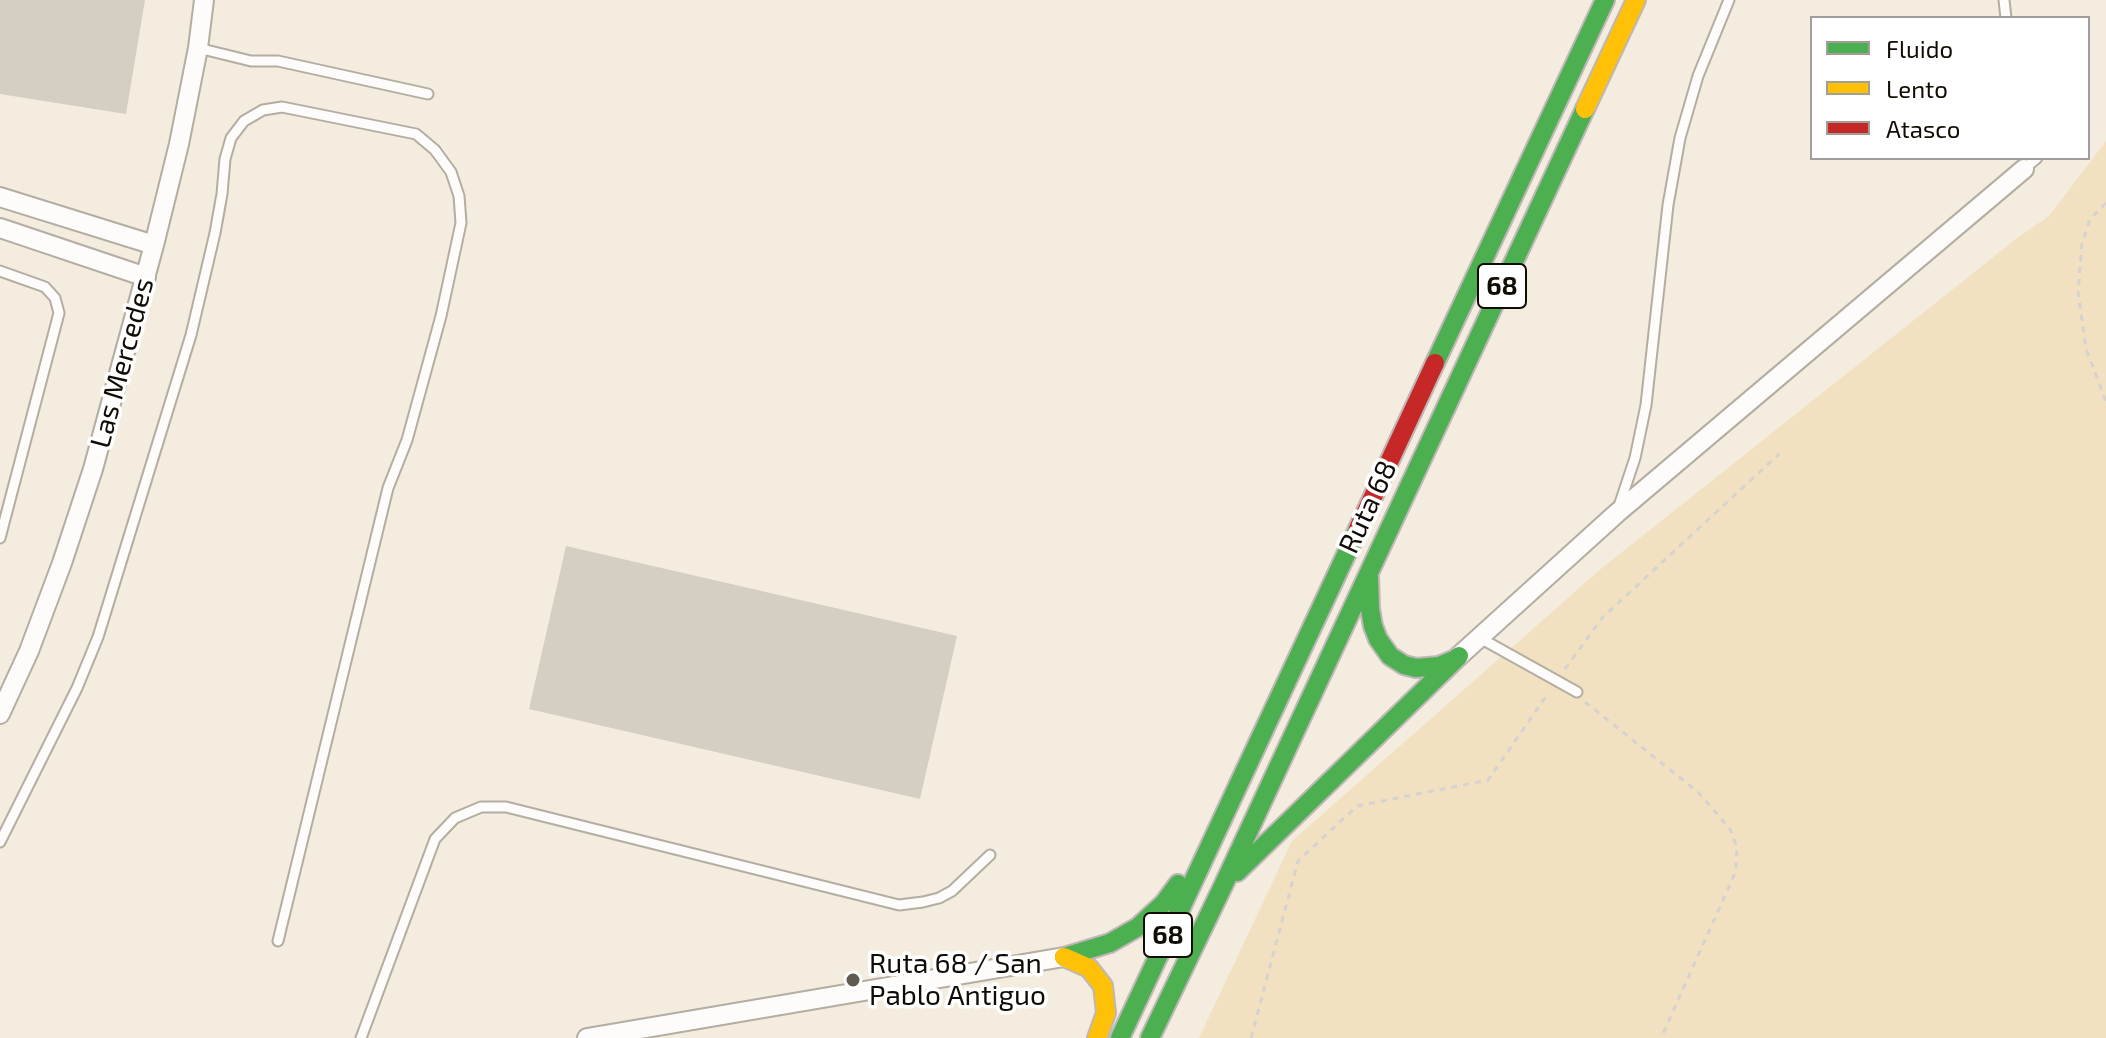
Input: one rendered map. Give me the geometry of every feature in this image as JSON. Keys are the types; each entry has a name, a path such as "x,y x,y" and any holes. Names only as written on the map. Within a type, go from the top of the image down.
{"highway":[{"name":"Ruta 68","path":"1120,1038 1605,0"},
{"name":"Ruta 68","path":"1150,1038 1636,0"},
{"path":"1369,572 1373,626 1390,656 1409,667 1428,668 1459,656"},
{"path":"1223,886 1459,656"},
{"path":"1064,957 1110,943 1138,927 1164,903 1216,832"},
{"path":"1064,957 1089,968 1103,986 1106,1013 1097,1038"}],"street":[{"name":"Las Mercedes","path":"0,714 29,651 93,469 179,144 204,0"},
{"path":"1459,656 1617,513 2031,164"},
{"path":"0,197 154,245"},
{"path":"0,228 146,277"},
{"path":"587,1038 1064,957"}],"lane":[{"path":"1617,513 1635,458 1646,405 1668,205 1680,138 1698,76 1729,0"},
{"path":"198,48 251,61 278,61 428,94"},
{"path":"0,842 77,688 98,637 191,335 215,233 225,159 231,138 244,121 263,110 282,107 416,134 435,150 451,172 459,196 461,223 441,316 415,413 388,488 278,941"},
{"path":"0,271 45,287 55,298 59,313 0,538"},
{"path":"1480,638 1577,692"},
{"path":"361,1038 435,839 455,818 481,807 506,807 899,905 939,898 952,891 990,855"}],"path":[{"path":"2106,203 2090,219 2082,243 2078,292 2086,349 2106,401"},
{"path":"1251,1038 1298,861 1357,806 1488,780 1602,618 1779,454"},
{"path":"1557,681 1698,792 1725,822 1734,838 1737,859 1732,880 1661,1038"}],"shaded area":[{"path":"2106,141 2106,1038 1199,1038 1292,841 1602,568 2049,216"}],"building":[{"path":"0,0 145,0 126,114 0,94"},
{"path":"566,546 957,636 920,799 529,709"}],"traffic: fast":[{"path":"1435,363 1605,0"},
{"path":"1150,1038 1585,109"},
{"path":"1120,1038 1358,529"},
{"path":"1369,577 1373,626 1390,656 1416,668 1439,666 1456,659"},
{"path":"1237,872 1459,656"},
{"path":"1064,957 1110,943 1138,927 1164,903 1178,884"}],"traffic: slow":[{"path":"1585,109 1636,0"},
{"path":"1064,957 1089,968 1103,986 1106,1013 1097,1038"}],"traffic: jam":[{"path":"1358,529 1435,363"}],"place":[{"name":"Ruta 68 / San Pablo Antiguo","path":"853,980"}]}
